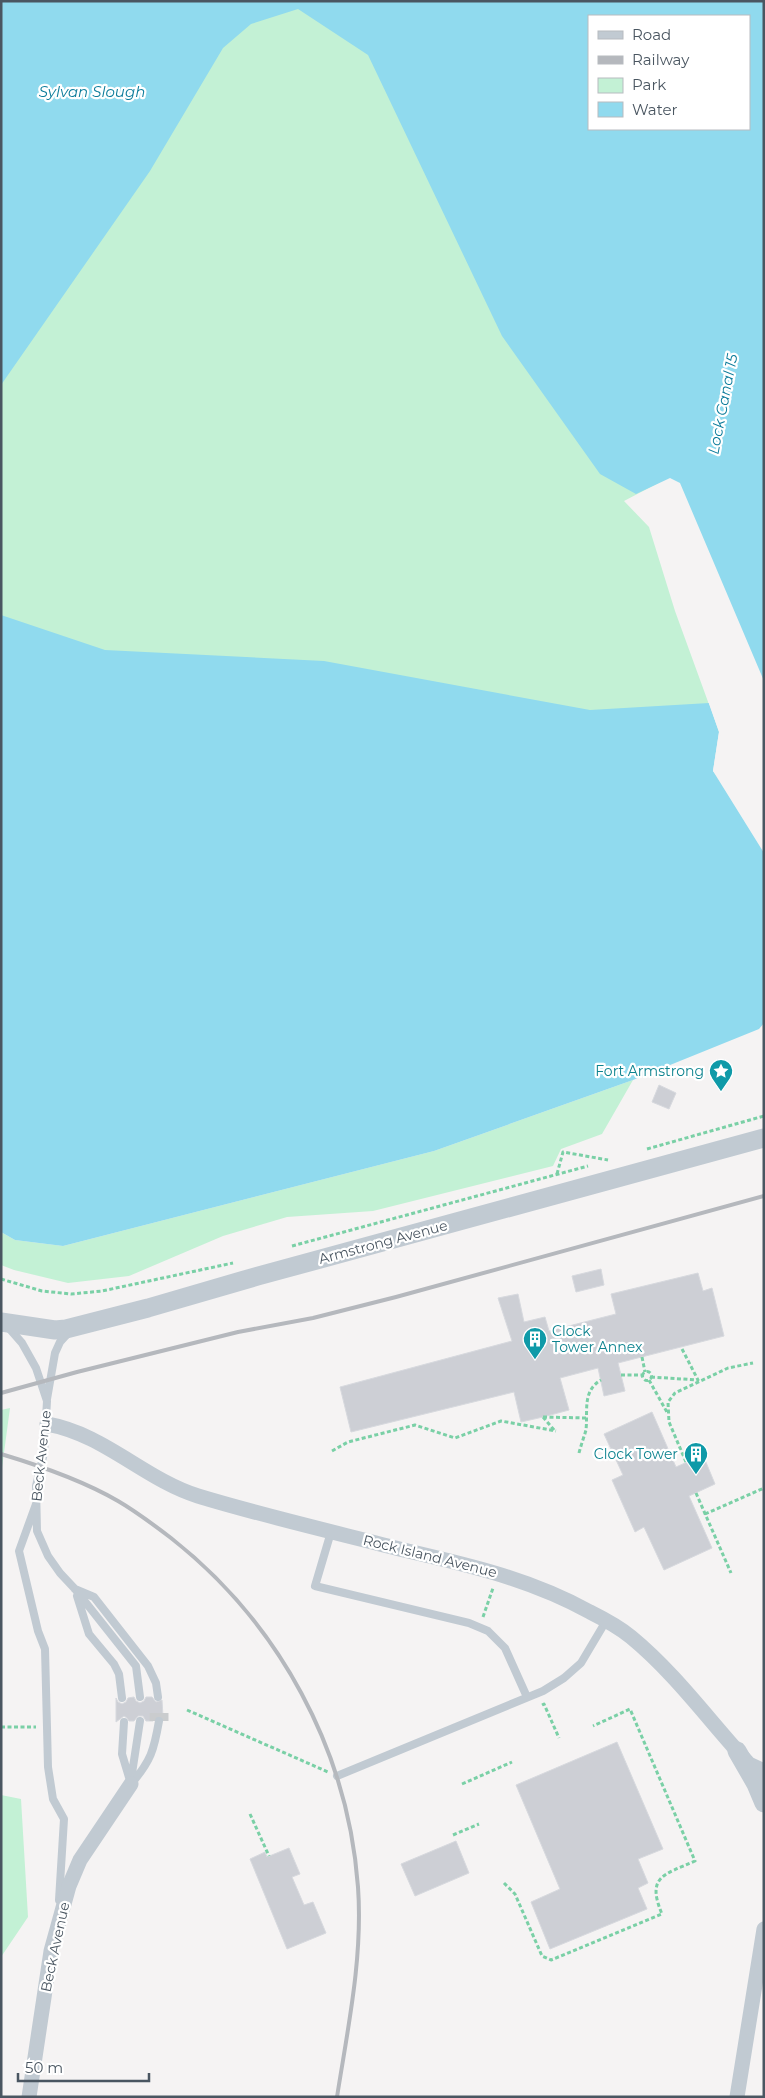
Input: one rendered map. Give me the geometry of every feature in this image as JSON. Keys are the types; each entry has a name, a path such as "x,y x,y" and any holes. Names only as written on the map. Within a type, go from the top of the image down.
{"street":[{"name":"Armstrong Avenue","path":"3,1323 55,1330 75,1326 148,1308 258,1276 764,1138"},
{"name":"Rock Island Avenue","path":"47,1424 64,1427 97,1440 172,1485 196,1495 331,1532 513,1578 567,1599 606,1620 631,1637 685,1690 749,1764 764,1771"},
{"path":"737,1751 764,1803"},
{"name":"Beck Avenue","path":"29,2097 51,1951 69,1886 80,1860 131,1784"},
{"path":"737,2097 760,1987 764,1929"}],"lane":[{"name":"Beck Avenue","path":"3,1323 22,1343 36,1368 47,1401"},
{"name":"Beck Avenue","path":"75,1326 60,1342 55,1353 47,1401 44,1453 36,1486 37,1531 48,1556 60,1573 136,1666 140,1697"},
{"path":"36,1504 19,1551 38,1631 45,1649 48,1767 53,1799 64,1819 58,1922"},
{"path":"331,1532 316,1586 479,1627 488,1631 505,1648 527,1698"},
{"path":"75,1589 94,1597 148,1666 156,1682 158,1697"},
{"path":"75,1589 89,1634 114,1664 119,1674 122,1698"},
{"path":"337,1776 527,1698 564,1678 581,1663 606,1620"},
{"path":"131,1784 140,1721"},
{"path":"131,1784 145,1767 154,1749 159,1721"},
{"path":"124,1722 122,1754 131,1784"}],"path":[{"path":"640,1152 764,1116"},
{"path":"557,1174 563,1152 608,1160"},
{"path":"599,1162 616,1158"},
{"path":"286,1248 591,1165"},
{"path":"1,1279 42,1291 72,1294 102,1291 240,1261"},
{"path":"642,1357 643,1379 698,1380 681,1347"},
{"path":"686,1462 669,1422 668,1402 675,1393 728,1368 753,1363"},
{"path":"621,1375 649,1372 650,1379 669,1416"},
{"path":"579,1453 586,1430 589,1392 592,1385 601,1380"},
{"path":"332,1451 348,1442 414,1425 455,1438 501,1421 556,1431 543,1417 586,1418"},
{"path":"705,1514 764,1488"},
{"path":"696,1493 731,1573"},
{"path":"479,1627 493,1587"},
{"path":"536,1708 544,1704 559,1738"},
{"path":"504,1883 515,1894 542,1956 551,1960 662,1914 656,1899 657,1884 664,1875 695,1861 630,1709 593,1726"},
{"path":"187,1710 337,1776"},
{"path":"1,1727 46,1727"},
{"path":"462,1784 512,1762"},
{"path":"250,1814 269,1856"},
{"path":"453,1835 479,1824"}],"green space":[{"path":"221,1 405,1 666,479 624,501 649,527 675,611 719,732 1,715 1,308"},
{"path":"633,1080 602,1134 561,1149 553,1166 373,1211 287,1217 223,1236 129,1276 68,1283 1,1265 1,1232 15,1240 63,1246 434,1151"},
{"path":"10,1408 1,1475 1,1410"},
{"path":"1,1795 21,1799 28,1917 1,1957"}],"water":[{"path":"1,1 764,1 764,681 680,483 670,478 636,494 600,474 502,336 368,55 298,9 251,24 223,48 150,171 1,385"},
{"path":"1,615 105,650 324,661 590,710 709,703 719,732 713,771 764,830 764,1023 759,1029 633,1080 434,1151 63,1246 15,1240 1,1232"}],"pier":[{"path":"708,701 712,702 721,732 716,770 759,816 764,825 764,853 713,771 719,732"}],"building":[{"name":"Fort Armstrong","path":"659,1085 676,1093 669,1109 652,1102"},
{"path":"601,1269 604,1285 576,1292 572,1276"},
{"name":"Clock Tower Annex","path":"698,1273 703,1291 712,1288 724,1336 618,1363 625,1391 604,1396 598,1368 560,1378 569,1410 543,1417 521,1422 514,1392 351,1432 340,1387 512,1341 498,1298 518,1294 524,1322 545,1317 549,1331 616,1314 611,1294"},
{"path":"652,1412 676,1467 703,1455 715,1484 689,1496 712,1548 664,1570 644,1527 635,1532 612,1480 623,1475 604,1434"},
{"path":"134,1697 140,1703 146,1697 152,1697 156,1702 162,1700 163,1717 158,1716 153,1721 146,1721 143,1716 138,1716 134,1721 129,1721 124,1716 116,1722 116,1698 122,1704 128,1698"},
{"path":"617,1742 663,1849 638,1859 648,1883 638,1888 647,1909 550,1949 531,1902 560,1889 516,1785"},
{"path":"456,1841 469,1873 415,1896 401,1864"},
{"path":"289,1848 300,1874 292,1877 304,1905 313,1902 326,1933 287,1949 250,1859 265,1852 267,1857"}],"tunnel":[{"path":"159,1713 159,1721"}],"railway":[{"path":"1,1393 238,1332 313,1318 396,1297 764,1196"},
{"path":"1,1454 31,1463 90,1486 118,1501 171,1538 210,1572 244,1609 275,1650 301,1693 323,1739 340,1787 352,1836 358,1887 359,1913 356,1966 350,2018 337,2097"}],"place":[{"name":"Fort Armstrong","path":"721,1092"},
{"name":"Clock Tower Annex","path":"535,1360"},
{"name":"Clock Tower","path":"696,1475"}],"water label":[{"name":"Sylvan Slough","path":"92,92"},
{"name":"Lock Canal 15","path":"723,404"}]}
